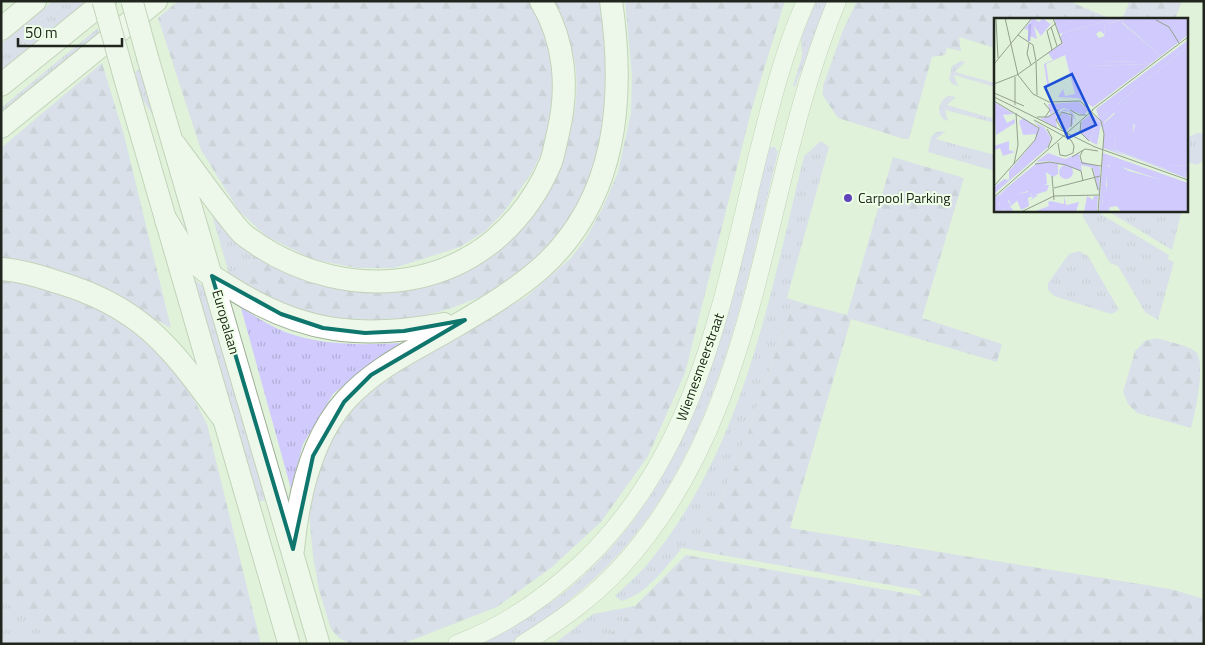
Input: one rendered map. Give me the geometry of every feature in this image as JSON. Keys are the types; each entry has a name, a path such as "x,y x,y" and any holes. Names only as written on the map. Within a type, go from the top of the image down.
{"highway":[{"path":"1,28 35,1"},
{"path":"1,85 104,1 124,76 289,644"},
{"name":"Europalaan","path":"132,1 321,641"},
{"path":"1,127 156,1"},
{"path":"175,145 242,234 279,258 312,273 370,283 414,279 457,264 494,241 527,204 551,162 563,112 564,63 550,16 541,1"},
{"path":"293,549 297,514 312,456 327,426 344,402 371,375 424,342 465,320 523,282 559,249 576,228 608,157 618,101 616,41 611,1"},
{"path":"166,220 193,260 212,276 247,298 281,314 322,328 365,333 394,332 465,320"},
{"path":"1,269 36,275 75,287 134,316 156,334 183,364 223,418"}],"main road":[{"name":"Wiemesmeerstraat","path":"457,644 520,613 558,586 600,546 634,505 661,464 689,406 706,358 721,307 770,105 784,58 806,1"},
{"name":"Wiemesmeerstraat","path":"523,644 586,600 620,568 678,492 699,452 720,405 736,358 753,299 796,122 812,66 837,1"},
{"path":"280,616 280,644"}],"highlighted area":[{"path":"212,276 281,314 323,328 365,333 404,331 465,320 371,375 344,402 313,456 293,549"}],"green space":[{"path":"53,1 88,1 1,74 1,44"},
{"path":"178,1 534,1 547,35 554,71 551,109 544,148 531,174 504,212 485,231 460,247 394,268 356,268 312,259 266,236 239,211 201,150 158,18"},
{"path":"552,1 602,1 610,98 592,179 561,232 526,269 493,292 449,309 392,324 359,326 295,313 237,281 255,254 279,268 316,283 343,288 379,291 485,253 507,243 524,227 539,207 552,184 563,158 575,106 576,81 574,58 565,29"},
{"path":"625,1 785,1 752,108 685,373 648,456 601,522 552,567 497,607 402,644 349,643 339,638 331,629 319,590 313,556 309,514 314,483 325,450 341,418 363,394 391,373 526,297 571,258 586,238 603,207 618,172 631,113 632,76"},
{"path":"816,1 828,1 795,87 793,86 802,56 801,37"},
{"path":"857,1 1069,1 1109,18 994,18 994,48 959,37 961,51 947,48 945,55 932,57 909,139 838,118 823,96 823,86 843,30"},
{"path":"1130,1 1182,1 1175,18 1122,18"},
{"path":"98,28 101,37 1,118 1,108"},
{"path":"961,61 965,62 955,72 994,83 994,87 954,75 958,86 952,84 949,79 952,66"},
{"path":"102,63 124,135 171,328 89,283 1,261 1,148"},
{"path":"146,64 193,246 190,246 156,121 141,97 135,72"},
{"path":"948,96 956,97 947,105 994,119 994,123 945,110 948,121 943,119 939,110 942,101"},
{"path":"946,131 936,139 994,155 994,171 928,152 931,137 936,132"},
{"path":"1197,133 1204,133 1204,160 1197,165 1188,163 1188,137"},
{"path":"821,141 829,147 787,298 806,304 789,314 740,455 719,503 693,550 682,548 648,586 622,601 615,596 645,567 679,522 706,474 729,424 748,372 764,318 804,156"},
{"path":"775,147 778,152 749,275 732,337 711,396 686,454 655,508 616,557 538,626 506,644 479,644 515,625 572,586 616,542 652,493 681,440 704,384 724,326 768,148"},
{"path":"893,157 964,178 922,318 1002,344 997,362 851,319 790,528 1171,589 1204,599 1204,644 597,644 620,625 635,606 686,555 922,596 918,590 693,550 719,503 740,455 789,314 806,304 847,315"},
{"path":"211,211 255,254 237,281 229,274"},
{"path":"1082,211 1096,211 1169,255 1168,259 1174,262 1158,320 1145,312 1118,266 1110,263 1083,217"},
{"path":"1108,211 1182,211 1172,250"},
{"path":"1079,251 1088,256 1119,310 1111,314 1054,296 1048,290 1048,283 1069,254"},
{"path":"1,277 68,293 118,318 145,339 186,384 207,424 261,644 57,644 1,595"},
{"path":"191,277 207,289 269,500 256,502"},
{"path":"241,308 279,330 299,337 343,344 403,343 365,368 333,394 303,444 291,489"},
{"path":"1157,338 1184,346 1197,353 1200,378 1191,428 1137,413 1128,404 1123,392 1135,351 1145,341"},
{"path":"1,595 10,600 57,644 1,644"},
{"path":"635,606 620,625 597,644 554,644 593,614"}],"place":[{"name":"Carpool Parking","path":"848,198"}]}
